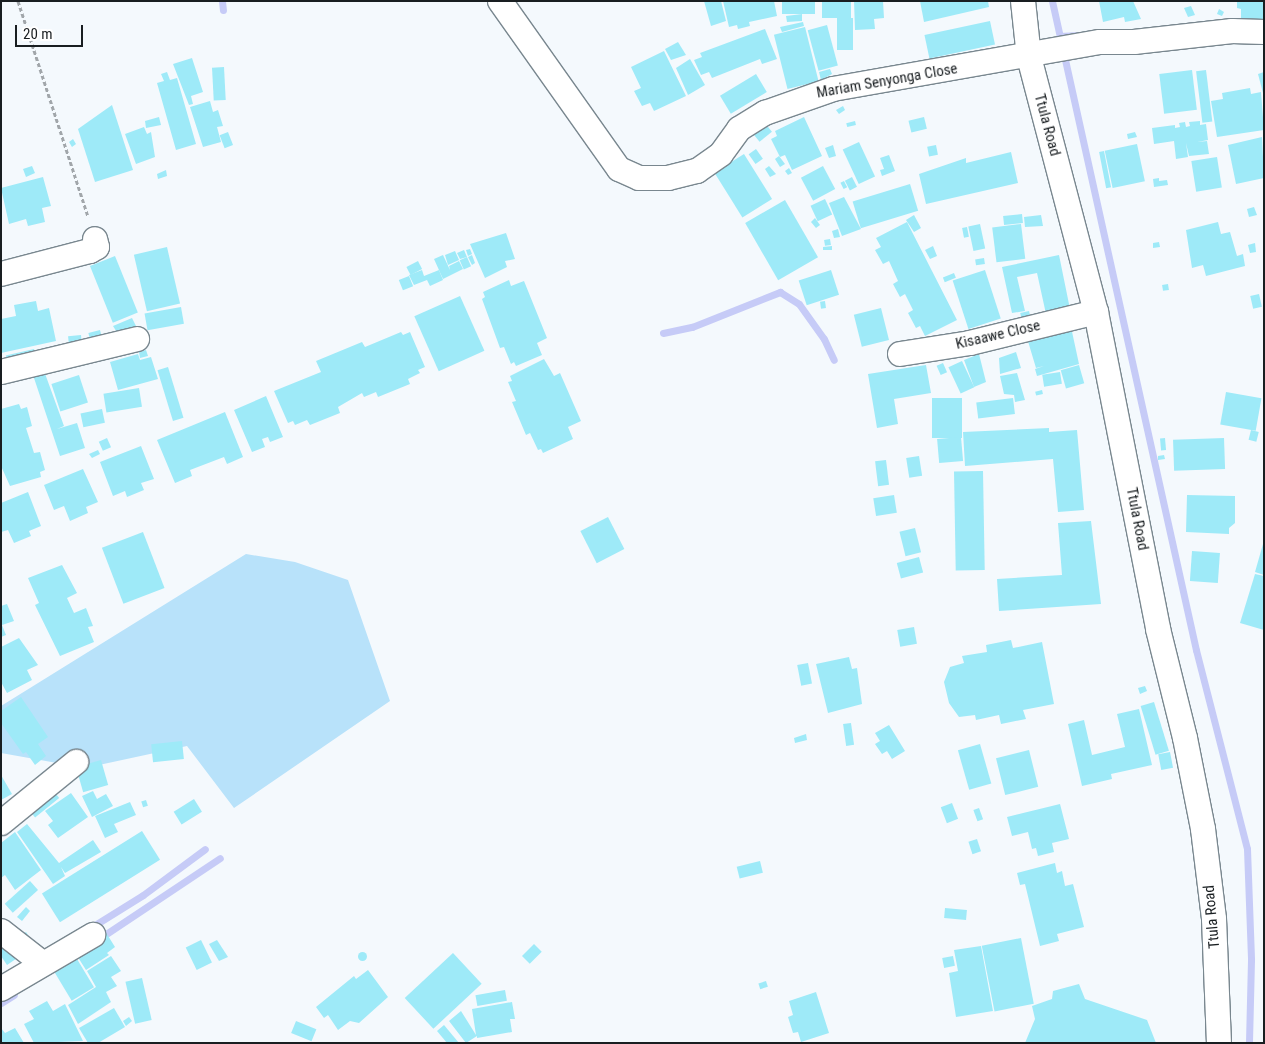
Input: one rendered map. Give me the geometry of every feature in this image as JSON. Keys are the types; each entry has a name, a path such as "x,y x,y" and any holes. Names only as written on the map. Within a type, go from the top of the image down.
{"street":[{"name":"Mariam Senyonga Close","path":"500,1 619,169 639,178 668,178 697,171 721,154 739,128 764,113 798,99 874,81 1029,57 1100,42 1134,42 1232,31 1264,32"},
{"name":"Ttula Road","path":"1023,1 1029,57 1096,312 1158,630 1185,738 1203,829 1214,919 1219,1043"},
{"path":"1,274 90,251 97,247 95,239"},
{"name":"Kisaawe Close","path":"900,354 970,343 1096,312"},
{"path":"1,372 137,339"},
{"path":"1,823 76,762"},
{"path":"1,931 42,963"},
{"path":"1,989 42,963 93,935"}],"path":[{"path":"18,1 95,239"}],"shaded area":[{"path":"246,554 295,562 348,580 390,701 234,808 187,746 85,768 1,753 1,706"}],"building":[{"path":"704,1 721,1 726,21 711,26"},
{"path":"723,1 774,1 777,16 749,22 750,26 738,29 737,25 729,27"},
{"path":"782,1 815,1 815,14 782,14"},
{"path":"822,1 851,1 851,18 822,18"},
{"path":"854,1 883,1 884,18 874,19 875,29 855,30"},
{"path":"920,1 988,1 989,7 924,22"},
{"path":"1099,1 1133,1 1141,19 1125,22 1124,17 1103,22"},
{"path":"1237,1 1264,1 1264,20 1241,19 1241,9 1237,8"},
{"path":"1191,6 1195,15 1188,17 1184,8"},
{"path":"1219,9 1224,12 1222,16 1217,14"},
{"path":"802,14 802,21 787,22 786,16"},
{"path":"837,18 853,18 853,50 837,50"},
{"path":"990,21 995,44 929,58 924,35"},
{"path":"803,22 804,26 782,32 780,27"},
{"path":"827,25 838,66 819,71 808,30"},
{"path":"805,27 819,81 787,89 774,35"},
{"path":"765,29 777,59 762,64 760,59 712,78 709,72 701,75 694,60 702,57 700,53"},
{"path":"678,42 686,55 671,60 665,49"},
{"path":"664,51 686,96 654,111 650,103 642,106 634,91 641,88 631,67"},
{"path":"192,58 203,92 191,96 193,104 189,105 173,64"},
{"path":"690,59 705,85 688,95 676,68"},
{"path":"224,67 226,100 214,101 212,68"},
{"path":"830,69 832,74 821,80 819,72"},
{"path":"1192,70 1197,110 1164,114 1159,74"},
{"path":"1206,70 1212,122 1202,123 1196,71"},
{"path":"167,72 170,80 177,78 196,144 176,150 157,83 164,81 161,74"},
{"path":"1264,72 1264,93 1263,93 1258,74"},
{"path":"756,74 767,92 731,114 720,96"},
{"path":"1250,88 1251,94 1261,92 1264,130 1217,137 1211,101 1223,99 1222,93"},
{"path":"210,101 213,112 218,110 223,126 217,127 221,142 203,147 190,107"},
{"path":"112,105 133,170 95,182 78,129"},
{"path":"843,106 845,110 839,114 836,110"},
{"path":"159,117 161,125 146,128 145,121"},
{"path":"760,117 772,132 760,142 748,127"},
{"path":"804,117 822,156 792,170 785,155 780,157 771,139 777,136 775,131"},
{"path":"924,117 927,129 911,133 908,121"},
{"path":"855,121 856,125 847,127 846,123"},
{"path":"1200,121 1200,125 1206,124 1208,140 1197,142 1207,141 1209,154 1189,156 1186,143 1188,157 1176,159 1174,141 1154,144 1152,128 1175,125 1175,128 1180,127 1179,123 1185,122 1186,127 1190,126 1189,122"},
{"path":"144,127 147,134 151,132 155,157 136,164 125,134"},
{"path":"228,132 233,145 225,148 220,135"},
{"path":"1135,132 1137,137 1128,139 1127,134"},
{"path":"1262,137 1264,178 1236,184 1228,145"},
{"path":"73,139 76,144 72,147 69,142"},
{"path":"859,142 875,176 859,184 843,150"},
{"path":"1137,144 1145,181 1113,188 1105,151"},
{"path":"833,145 836,156 829,158 825,148"},
{"path":"936,145 938,155 929,157 927,147"},
{"path":"756,149 763,159 756,164 749,154"},
{"path":"1104,151 1111,187 1106,188 1099,152"},
{"path":"1011,152 1018,183 926,204 919,174 966,158 966,163"},
{"path":"744,154 772,199 742,217 714,173"},
{"path":"889,155 895,171 882,176 880,170 884,169 880,158"},
{"path":"779,156 785,164 780,167 775,159"},
{"path":"1217,157 1222,188 1196,192 1191,161"},
{"path":"32,166 35,173 26,177 23,169"},
{"path":"769,166 776,174 770,177 765,169"},
{"path":"823,166 835,189 813,201 801,178"},
{"path":"789,168 792,173 788,175 785,171"},
{"path":"166,170 167,176 158,179 157,174"},
{"path":"43,177 51,206 42,208 45,222 28,226 26,219 9,224 1,188"},
{"path":"852,177 857,187 850,190 845,181"},
{"path":"1159,178 1159,181 1167,180 1168,185 1154,187 1153,179"},
{"path":"844,181 847,187 844,189 840,183"},
{"path":"910,184 918,211 861,228 853,202"},
{"path":"844,197 861,229 842,236 829,203"},
{"path":"825,199 832,214 818,221 810,206"},
{"path":"785,200 818,257 778,280 745,223"},
{"path":"1254,207 1257,215 1249,217 1247,209"},
{"path":"1022,214 1023,223 1004,225 1003,216"},
{"path":"914,215 921,228 914,232 906,220"},
{"path":"1041,215 1043,226 1025,227 1024,217"},
{"path":"815,218 820,225 816,228 811,222"},
{"path":"907,222 957,320 925,336 920,326 916,328 908,313 913,310 905,294 900,297 893,284 898,281 889,261 883,264 875,250 881,247 876,238"},
{"path":"1218,222 1221,234 1230,232 1237,256 1243,254 1245,266 1206,276 1203,265 1192,268 1186,230"},
{"path":"980,224 985,248 973,251 968,226"},
{"path":"1021,224 1025,259 996,262 992,228"},
{"path":"967,227 969,237 964,238 962,228"},
{"path":"838,229 840,237 834,238 832,231"},
{"path":"506,233 515,259 505,261 507,267 485,278 470,244"},
{"path":"830,239 831,245 825,246 824,240"},
{"path":"1159,242 1160,247 1153,248 1153,243"},
{"path":"1255,243 1256,252 1250,253 1248,245"},
{"path":"832,246 832,250 823,250 823,247"},
{"path":"933,246 937,256 930,259 925,250"},
{"path":"167,247 180,304 147,311 134,255"},
{"path":"470,249 472,254 468,256 466,250"},
{"path":"464,250 467,257 460,259 457,253"},
{"path":"455,251 459,260 448,265 445,255"},
{"path":"443,255 450,270 449,266 459,261 463,269 443,279 434,259"},
{"path":"472,255 475,263 472,265 468,257"},
{"path":"1059,255 1070,309 1046,314 1037,273 1017,277 1025,311 1012,313 1002,267"},
{"path":"115,256 138,313 113,323 90,266"},
{"path":"467,257 471,266 464,269 460,260"},
{"path":"984,258 985,264 976,265 975,259"},
{"path":"418,261 422,269 411,275 406,267"},
{"path":"422,270 424,276 439,270 443,280 430,286 427,280 414,285 409,275"},
{"path":"831,270 839,295 807,305 799,281"},
{"path":"985,270 1001,319 968,329 953,281"},
{"path":"954,273 956,278 945,282 943,277"},
{"path":"409,276 413,286 403,290 399,280"},
{"path":"509,280 511,286 524,281 547,338 537,343 542,355 516,366 514,362 511,364 504,347 500,348 482,299 485,297 483,292"},
{"path":"1168,284 1169,290 1163,291 1162,285"},
{"path":"1259,294 1262,307 1253,309 1250,296"},
{"path":"460,296 484,351 439,371 414,316"},
{"path":"36,301 38,311 49,308 56,341 1,353 1,319 16,316 14,305"},
{"path":"825,301 826,308 821,309 820,302"},
{"path":"181,307 184,324 148,330 145,313"},
{"path":"881,308 889,340 862,347 854,315"},
{"path":"1029,311 1031,320 1022,322 1020,313"},
{"path":"132,318 137,328 118,334 113,326"},
{"path":"1071,327 1079,364 1037,376 1035,369 1044,366 1036,368 1027,338"},
{"path":"100,330 102,338 90,341 88,333"},
{"path":"401,332 403,335 410,332 425,367 418,370 420,373 408,379 410,384 378,397 376,392 364,397 362,393 338,407 340,413 310,425 307,420 295,425 293,421 288,423 274,391 321,372 316,361 362,342 365,347"},
{"path":"81,335 82,345 69,346 68,336"},
{"path":"34,349 36,358 8,364 6,356"},
{"path":"146,350 148,356 140,358 139,352"},
{"path":"1016,352 1021,368 1000,374 999,358"},
{"path":"138,354 140,360 151,357 158,379 118,390 110,362"},
{"path":"979,354 986,382 974,387 964,360"},
{"path":"544,359 554,376 560,373 581,421 568,427 573,439 543,453 541,449 538,450 530,433 526,435 512,402 516,401 508,382 512,381 510,376"},
{"path":"962,361 974,387 961,394 948,367"},
{"path":"943,363 947,372 941,375 937,366"},
{"path":"926,365 931,393 894,399 898,424 877,428 868,374"},
{"path":"1079,365 1084,383 1066,389 1061,370"},
{"path":"168,367 183,418 173,421 157,370"},
{"path":"43,368 64,426 57,429 77,423 85,448 60,456 32,372"},
{"path":"1060,372 1062,384 1044,387 1042,375"},
{"path":"1017,373 1025,400 1015,402 1014,395 1004,394 1000,376"},
{"path":"79,375 88,403 60,412 51,384"},
{"path":"139,388 142,407 106,412 103,394"},
{"path":"1042,390 1043,394 1036,396 1035,392"},
{"path":"1226,392 1261,398 1256,431 1220,424"},
{"path":"266,396 283,437 270,442 268,437 262,439 265,447 252,452 234,410"},
{"path":"932,398 962,398 962,438 932,438"},
{"path":"1013,398 1015,414 978,418 976,403"},
{"path":"19,404 21,409 27,407 32,426 26,428 34,453 40,452 45,470 40,472 41,477 10,486 1,466 1,409"},
{"path":"102,409 105,423 83,427 80,414"},
{"path":"225,412 243,457 227,464 224,457 190,470 192,476 175,483 157,440"},
{"path":"1049,428 1049,432 1077,430 1084,510 1058,512 1053,459 965,466 963,432"},
{"path":"1251,430 1259,432 1256,442 1249,440"},
{"path":"961,437 963,461 939,463 937,439"},
{"path":"107,438 111,447 103,451 99,442"},
{"path":"1160,438 1165,438 1166,450 1161,450"},
{"path":"1224,438 1225,469 1174,471 1173,440"},
{"path":"141,446 154,479 141,483 144,490 127,497 125,491 113,496 100,462"},
{"path":"98,450 100,454 92,458 89,454"},
{"path":"1164,455 1165,459 1158,460 1158,456"},
{"path":"919,456 922,476 909,478 906,458"},
{"path":"886,460 889,485 878,486 875,461"},
{"path":"83,469 98,502 86,507 88,513 70,521 64,506 54,510 44,485"},
{"path":"983,471 985,570 956,570 954,472"},
{"path":"28,492 41,526 29,531 31,536 14,543 8,530 1,532 1,503"},
{"path":"894,495 897,513 876,516 873,498"},
{"path":"1187,495 1235,496 1235,523 1229,528 1229,534 1186,532"},
{"path":"608,517 624,549 597,563 580,531"},
{"path":"1091,521 1101,604 999,611 997,579 1062,575 1058,523"},
{"path":"915,528 921,552 906,556 899,532"},
{"path":"143,532 165,588 123,604 102,548"},
{"path":"1264,544 1264,575 1255,572"},
{"path":"1192,551 1220,553 1218,583 1190,581"},
{"path":"919,557 923,572 901,578 897,563"},
{"path":"62,565 77,593 67,598 74,613 86,608 93,626 88,627 94,642 60,656 35,605 39,603 28,578"},
{"path":"1255,574 1264,576 1264,630 1240,623"},
{"path":"7,604 14,621 2,625 6,635 1,637 1,606"},
{"path":"914,627 917,644 900,647 897,630"},
{"path":"19,638 38,665 27,670 32,680 7,693 1,682 1,647"},
{"path":"1011,640 1013,648 1042,642 1054,704 1023,710 1026,719 1001,724 999,715 976,720 975,715 959,717 949,703 944,682 950,667 964,663 962,656 987,652 986,645"},
{"path":"849,657 852,669 857,668 862,704 828,713 816,664"},
{"path":"808,663 812,684 801,686 797,665"},
{"path":"1145,686 1147,691 1140,694 1138,688"},
{"path":"21,697 48,737 38,744 46,756 35,765 26,752 23,754 1,723 1,711"},
{"path":"1154,702 1169,751 1156,755 1141,706"},
{"path":"1139,709 1152,765 1111,774 1112,779 1082,786 1068,724 1084,720 1092,755 1125,747 1117,714"},
{"path":"851,723 854,745 846,746 843,724"},
{"path":"889,725 905,751 892,759 887,751 882,754 875,744 880,741 875,733"},
{"path":"806,734 807,740 795,743 794,738"},
{"path":"182,741 184,759 153,762 151,744"},
{"path":"980,744 991,783 969,790 958,750"},
{"path":"1029,750 1038,787 1005,795 996,758"},
{"path":"1170,752 1173,768 1161,770 1158,754"},
{"path":"101,760 108,785 83,792 76,767"},
{"path":"1,775 12,794 1,800"},
{"path":"51,788 59,798 35,818 27,808"},
{"path":"93,791 97,799 106,794 113,806 92,817 82,796"},
{"path":"71,793 88,817 58,838 48,825 53,821 45,811"},
{"path":"194,799 202,812 182,824 174,812"},
{"path":"146,800 148,806 143,807 141,802"},
{"path":"130,802 136,815 114,824 118,832 105,838 95,816"},
{"path":"952,803 958,819 947,823 941,807"},
{"path":"1060,804 1069,839 1052,843 1054,852 1038,856 1036,848 1032,849 1028,832 1012,836 1007,817"},
{"path":"979,808 983,819 977,821 973,810"},
{"path":"27,824 59,863 93,840 101,852 65,873 61,867 65,876 53,884 17,832"},
{"path":"142,831 160,860 60,922 42,894"},
{"path":"15,832 41,870 15,890 5,875 1,878 1,843"},
{"path":"977,839 981,851 972,854 968,842"},
{"path":"760,861 763,873 740,878 737,867"},
{"path":"1055,863 1057,873 1062,871 1065,886 1073,884 1084,927 1057,934 1059,941 1040,946 1025,884 1020,885 1017,873"},
{"path":"30,881 38,890 13,913 5,904"},
{"path":"26,907 30,911 22,921 17,917"},
{"path":"945,908 967,910 966,920 944,918"},
{"path":"105,931 115,947 107,953 109,955 86,970 74,951"},
{"path":"26,932 35,946 7,965 1,956 1,933 16,939"},
{"path":"1021,938 1034,1004 995,1011 982,946"},
{"path":"201,940 212,962 197,970 186,947"},
{"path":"217,940 228,957 219,961 209,944"},
{"path":"534,944 542,952 530,964 522,956"},
{"path":"981,946 993,1011 956,1017 949,973 958,971 954,950"},
{"path":"362,951 367,956 362,961 357,956"},
{"path":"453,953 482,984 433,1029 405,998"},
{"path":"111,956 121,971 111,977 117,986 106,992 111,1002 78,1024 68,1005 96,987 87,971"},
{"path":"953,956 955,966 944,968 942,958"},
{"path":"77,959 94,987 72,1001 55,972"},
{"path":"368,970 388,997 359,1023 350,1021 338,1030 328,1015 324,1018 316,1007 354,976 356,979"},
{"path":"142,978 152,1020 135,1024 125,982"},
{"path":"766,981 768,987 760,989 758,983"},
{"path":"1079,984 1085,999 1147,1020 1156,1043 1025,1043 1035,1019 1032,1006 1052,999 1053,991"},
{"path":"505,990 507,1001 477,1006 475,995"},
{"path":"816,992 829,1033 801,1042 798,1032 793,1033 788,1017 793,1015 789,1001"},
{"path":"47,1001 53,1011 65,1004 83,1041 34,1043 24,1024 34,1019 29,1011"},
{"path":"512,1002 515,1019 510,1019 512,1032 477,1038 477,1036 466,1043 449,1021 461,1011 476,1035 472,1009"},
{"path":"114,1008 125,1027 98,1043 88,1043 79,1028"},
{"path":"129,1017 132,1021 126,1026 123,1021"},
{"path":"296,1021 316,1029 312,1041 291,1033"},
{"path":"444,1025 459,1043 447,1043 437,1031"},
{"path":"1,1028 5,1033 15,1028 24,1043 1,1043"}],"waterway":[{"path":"222,1 223,10"},
{"path":"1052,1 1196,650 1247,849 1251,960 1249,1043"},
{"path":"1060,36 1079,35"},
{"path":"663,333 692,327 780,292 799,304 824,339 834,360"},
{"path":"90,928 143,895 205,849"},
{"path":"100,938 220,858"},
{"path":"1,1003 14,995"}]}
